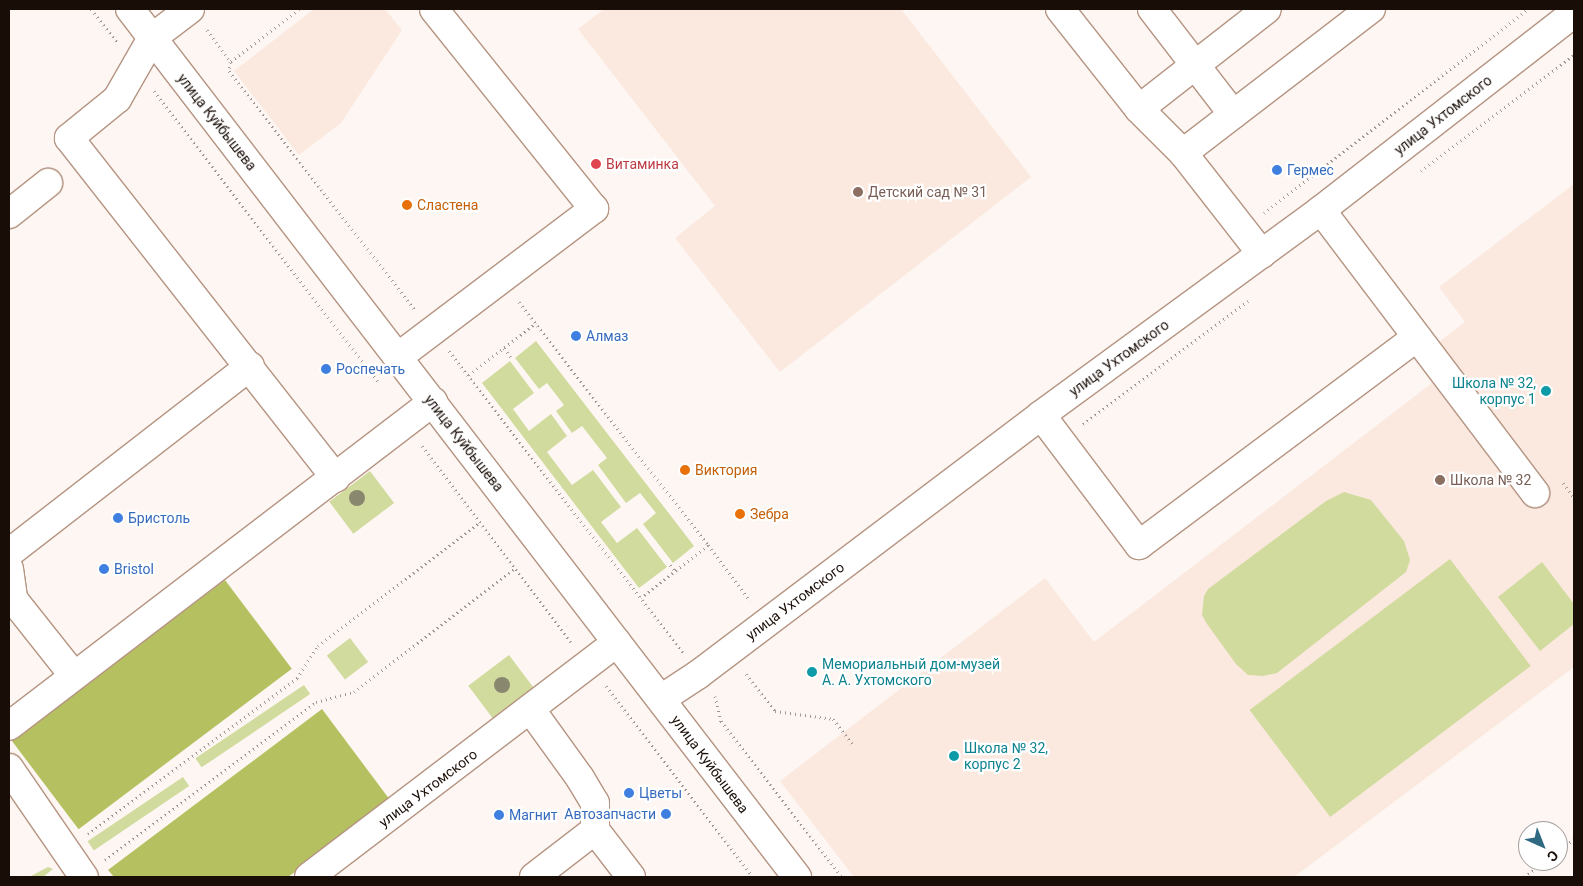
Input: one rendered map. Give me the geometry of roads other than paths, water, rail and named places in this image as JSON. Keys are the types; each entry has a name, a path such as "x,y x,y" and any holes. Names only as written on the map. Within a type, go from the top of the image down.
{"street":[{"name":"улица Куйбышева","path":"130,9 797,877"},
{"path":"190,9 152,38 117,99 69,138 250,366 336,478"},
{"path":"398,357 434,332 594,210 434,9"},
{"path":"1060,9 1139,109 1184,153 1262,254"},
{"path":"1152,9 1233,114"},
{"path":"1139,109 1267,9"},
{"path":"1184,153 1371,9"},
{"name":"улица Ухтомского","path":"661,699 699,674 1041,415 1321,210 1574,13"},
{"path":"9,214 48,182"},
{"path":"1321,210 1535,493"},
{"path":"1041,415 1139,545 1417,337"},
{"path":"9,553 250,366"},
{"path":"9,726 433,402"},
{"path":"9,569 13,598 74,676"},
{"name":"улица Ухтомского","path":"309,877 617,642"},
{"path":"530,710 595,803 595,830 631,877"},
{"path":"9,768 81,872"},
{"path":"534,877 595,830"}],"place":[{"name":"Витаминка","path":"596,164"},
{"name":"Гермес","path":"1277,170"},
{"name":"Детский сад № 31","path":"858,192"},
{"name":"Сластена","path":"407,205"},
{"name":"Алмаз","path":"576,336"},
{"name":"Роспечать","path":"326,369"},
{"name":"Школа № 32, корпус 1","path":"1546,391"},
{"name":"Виктория","path":"685,470"},
{"name":"Школа № 32","path":"1440,480"},
{"name":"Зебра","path":"740,514"},
{"name":"Бристоль","path":"118,518"},
{"name":"Bristol","path":"104,569"},
{"name":"Мемориальный дом-музей А. А. Ухтомского","path":"812,672"},
{"name":"Школа № 32, корпус 2","path":"954,756"},
{"name":"Цветы","path":"629,793"},
{"name":"Автозапчасти","path":"666,814"},
{"name":"Магнит","path":"499,815"}]}
